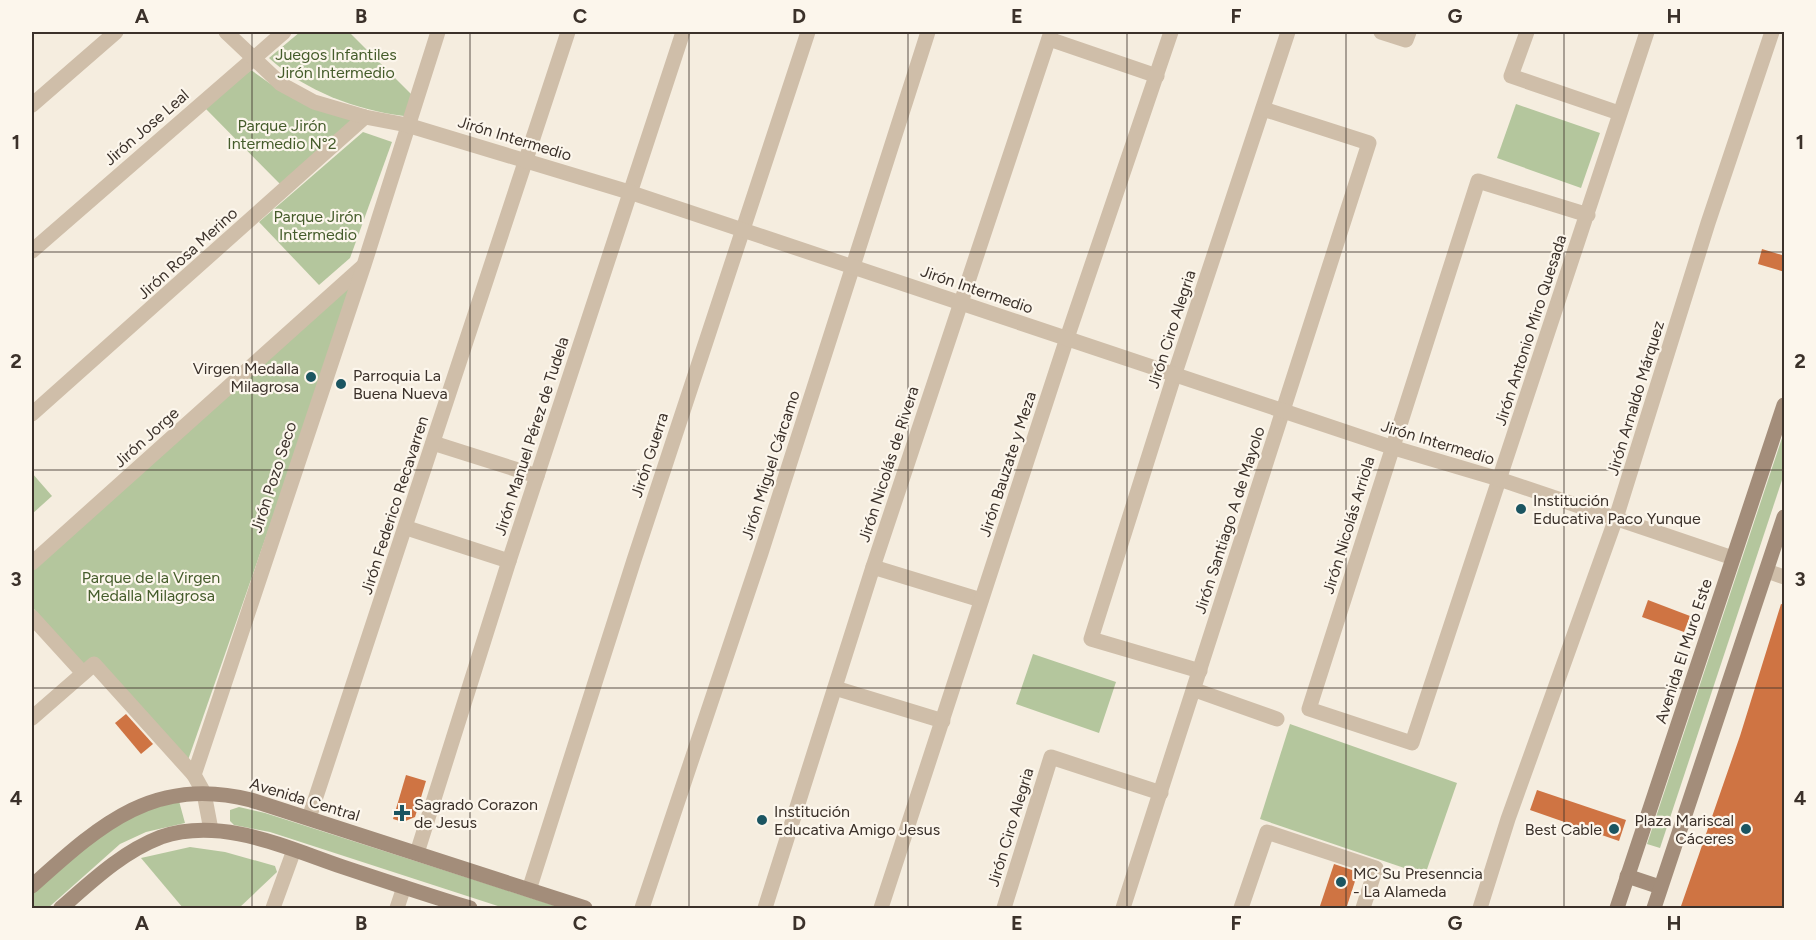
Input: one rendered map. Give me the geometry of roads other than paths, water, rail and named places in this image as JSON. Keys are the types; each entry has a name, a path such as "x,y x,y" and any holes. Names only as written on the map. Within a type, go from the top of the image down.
{"main road":[{"name":"Avenida El Muro Este","path":"1617,909 1785,405"},
{"path":"1654,909 1785,517"},
{"name":"Avenida Central","path":"32,886 85,838 113,818 176,794 229,795 309,818 585,909"},
{"path":"61,909 130,851 162,837 187,831 211,830 235,833 294,850 470,909"},
{"path":"1627,876 1660,888"}],"street":[{"path":"32,105 116,32"},
{"name":"Jirón Intermedio","path":"226,32 281,84 314,102 365,117 407,125 629,192 1391,447 1499,479 1733,558"},
{"name":"Jirón Jose Leal","path":"32,251 284,32"},
{"name":"Jirón Pozo Seco","path":"194,775 364,265 438,32"},
{"name":"Jirón Federico Recavarren","path":"309,818 407,528 568,32"},
{"name":"Jirón Manuel Pérez de Tudela","path":"417,854 509,561 683,32"},
{"name":"Jirón Guerra","path":"529,890 741,230 808,32"},
{"name":"Jirón Miguel Cárcamo","path":"642,909 761,553 928,32"},
{"name":"Jirón Bauzate y Meza","path":"881,909 1067,338 1171,32"},
{"name":"Jirón Ciro Alegria","path":"1200,671 1091,639 1175,373 1288,32"},
{"path":"1381,32 1407,36"},
{"path":"1527,32 1511,76 1619,113"},
{"name":"Jirón Antonio Miro Quesada","path":"1412,743 1647,32"},
{"name":"Jirón Arnaldo Márquez","path":"1480,909 1508,819 1616,518 1708,223 1772,32"},
{"path":"1050,35 1157,76"},
{"name":"Jirón Nicolás de Rivera","path":"765,909 873,567 1050,35"},
{"name":"Jirón Santiago A de Mayolo","path":"1123,909 1369,143 1263,109"},
{"name":"Jirón Rosa Merino","path":"32,414 365,117"},
{"name":"Jirón Nicolás Arriola","path":"1412,743 1309,709 1478,181 1587,215"},
{"name":"Jirón Jorge","path":"32,563 364,265"},
{"path":"433,443 537,476"},
{"path":"407,528 509,561"},
{"path":"873,567 981,600"},
{"path":"1767,571 1785,577"},
{"path":"32,617 88,669 194,775 204,794 211,830"},
{"path":"32,718 88,669"},
{"path":"836,688 943,721"},
{"path":"1195,690 1277,719"},
{"name":"Jirón Ciro Alegria","path":"1004,909 1051,757 1161,793"},
{"path":"1241,909 1267,832 1376,868 1363,909"},
{"path":"273,909 294,850"},
{"path":"397,909 404,887"}],"place":[{"name":"Virgen Medalla Milagrosa","path":"311,377"},
{"name":"Parroquia La Buena Nueva","path":"341,384"},
{"name":"Institución Educativa Paco Yunque","path":"1521,509"},
{"name":"Sagrado Corazon de Jesus","path":"402,813"},
{"name":"Institución Educativa Amigo Jesus","path":"762,820"},
{"name":"Best Cable","path":"1614,829"},
{"name":"Plaza Mariscal Cáceres","path":"1746,829"},
{"name":"MC Su Presenncia - La Alameda","path":"1341,882"}],"park label":[{"name":"Juegos Infantiles Jirón Intermedio","path":"336,63"},
{"name":"Parque Jirón Intermedio N°2","path":"282,134"},
{"name":"Parque Jirón Intermedio","path":"318,225"},
{"name":"Parque de la Virgen Medalla Milagrosa","path":"151,586"}]}
